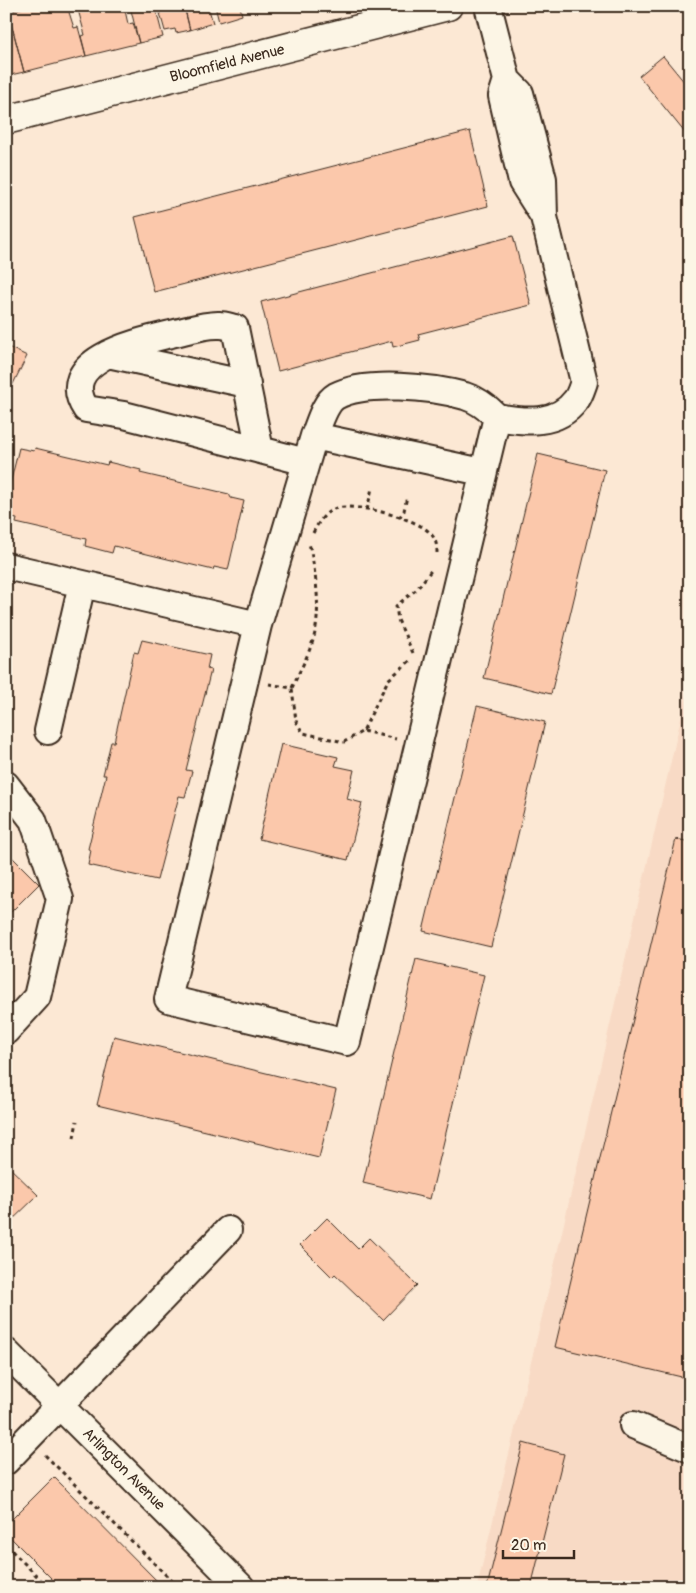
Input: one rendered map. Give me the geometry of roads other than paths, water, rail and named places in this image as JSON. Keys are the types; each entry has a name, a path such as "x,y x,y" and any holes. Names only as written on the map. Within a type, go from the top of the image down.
{"main road":[{"name":"Bloomfield Avenue","path":"6,120 448,6"}],"street":[{"path":"488,6 507,80 520,93 542,179 544,217 584,382 576,400 556,416 526,423 497,417 487,407 466,396 396,385 348,392 334,397 324,411 314,436 258,625 168,999 347,1042 482,472 497,417"},
{"path":"260,450 235,328 220,325 128,345 108,354 86,369 79,383 78,397 86,409 124,415 306,462"},
{"path":"108,354 248,384"},
{"path":"314,436 482,472"},
{"path":"6,566 258,625"},
{"path":"48,731 82,584"},
{"path":"6,785 33,820 60,899 37,997 6,1032"},
{"path":"6,1460 228,1230"},
{"name":"Arlington Avenue","path":"6,1352 241,1587"},
{"path":"633,1425 690,1449"}]}
